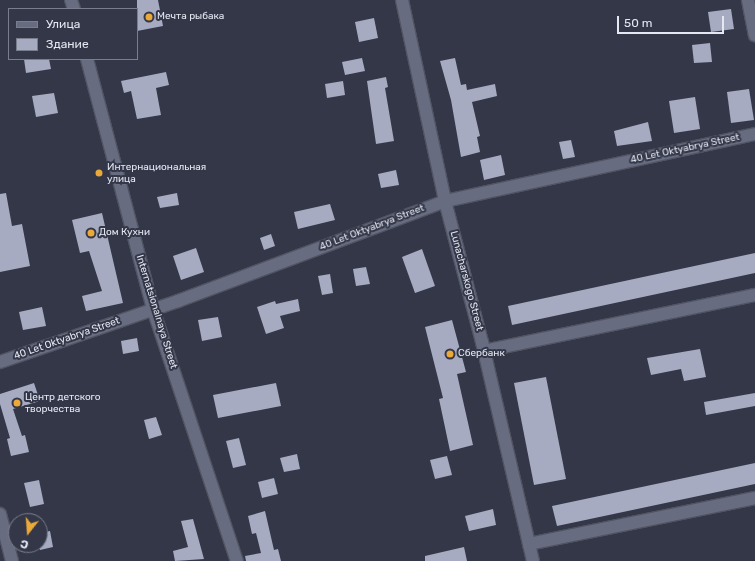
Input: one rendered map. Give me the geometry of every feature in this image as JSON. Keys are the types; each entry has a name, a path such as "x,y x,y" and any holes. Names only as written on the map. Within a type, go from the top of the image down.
{"street":[{"name":"Lunacharskogo Street","path":"402,0 445,201 484,351 533,561"},
{"path":"748,0 755,35"},
{"name":"Internatsionalnaya Street","path":"87,60 153,309 237,561"},
{"name":"40 Let Oktyabrya Street","path":"0,362 153,309 445,201 755,134"},
{"path":"484,351 755,295"},
{"path":"529,544 755,498"},
{"path":"0,514 12,561"}],"building":[{"name":"Мечта рыбака","path":"137,0 158,0 163,26 138,31"},
{"path":"731,9 734,29 711,32 708,12"},
{"path":"374,18 378,38 359,42 355,22"},
{"path":"710,43 712,62 694,63 692,45"},
{"path":"362,58 365,71 345,75 342,62"},
{"path":"455,58 461,85 466,84 467,90 495,84 497,96 472,102 480,136 477,137 480,152 461,157 451,100 440,61"},
{"path":"24,60 49,60 51,69 26,73"},
{"path":"166,72 169,85 156,88 161,115 137,119 131,91 124,93 121,81"},
{"path":"386,77 388,87 385,88 394,141 376,144 367,81"},
{"path":"343,81 345,95 327,98 325,84"},
{"path":"749,89 754,120 731,123 727,92"},
{"path":"54,93 58,113 36,117 32,96"},
{"path":"695,97 700,129 674,133 669,101"},
{"path":"648,122 652,141 617,146 614,131"},
{"path":"571,140 575,157 563,159 559,142"},
{"path":"501,155 505,175 484,180 480,160"},
{"path":"396,170 399,185 381,188 378,174"},
{"path":"6,193 12,226 22,224 30,266 0,272 0,194"},
{"path":"177,193 179,205 160,208 157,197"},
{"path":"330,204 335,220 298,229 294,212"},
{"path":"102,213 123,303 86,311 82,296 102,291 89,251 80,253 72,220"},
{"path":"271,234 275,246 264,250 260,238"},
{"path":"196,248 204,272 181,280 173,256"},
{"path":"422,249 435,286 415,293 402,257"},
{"path":"755,253 755,273 512,325 508,306"},
{"path":"366,267 370,284 356,286 353,269"},
{"path":"330,274 333,293 322,295 318,276"},
{"path":"298,299 300,311 280,316 284,328 266,334 257,307 275,301 276,304"},
{"path":"42,307 46,326 23,330 19,312"},
{"path":"218,317 222,337 202,341 198,320"},
{"path":"452,320 466,372 457,374 473,445 450,451 439,399 443,398 425,327"},
{"path":"137,338 139,351 123,354 121,341"},
{"path":"700,349 706,377 684,381 681,369 651,375 647,358"},
{"path":"546,377 566,479 534,485 514,383"},
{"name":"Центр детского творчества","path":"34,383 40,401 13,409 22,436 25,435 29,452 11,456 7,439 10,438 0,404 0,394"},
{"path":"276,383 281,406 218,418 213,395"},
{"path":"755,393 755,406 706,415 704,402"},
{"path":"156,417 162,435 149,439 144,420"},
{"path":"239,438 246,465 233,468 226,441"},
{"path":"297,454 300,469 284,472 280,458"},
{"path":"447,456 452,475 435,479 430,460"},
{"path":"755,463 755,484 557,526 552,506"},
{"path":"274,478 278,494 262,498 258,482"},
{"path":"39,480 44,504 30,507 24,483"},
{"path":"493,509 496,525 469,531 465,516"},
{"path":"265,511 274,550 278,549 281,561 246,561 245,556 261,553 256,533 252,534 248,516"},
{"path":"193,519 204,559 175,561 173,551 188,547 181,521"},
{"path":"48,531 50,531 53,547 48,548"},
{"path":"464,547 467,561 425,561 425,556"}],"place":[{"name":"Мечта рыбака","path":"149,17"},
{"name":"Интернациональная улица","path":"99,173"},
{"name":"Дом Кухни","path":"91,233"},
{"name":"Сбербанк","path":"450,354"},
{"name":"Центр детского творчества","path":"17,403"}]}
